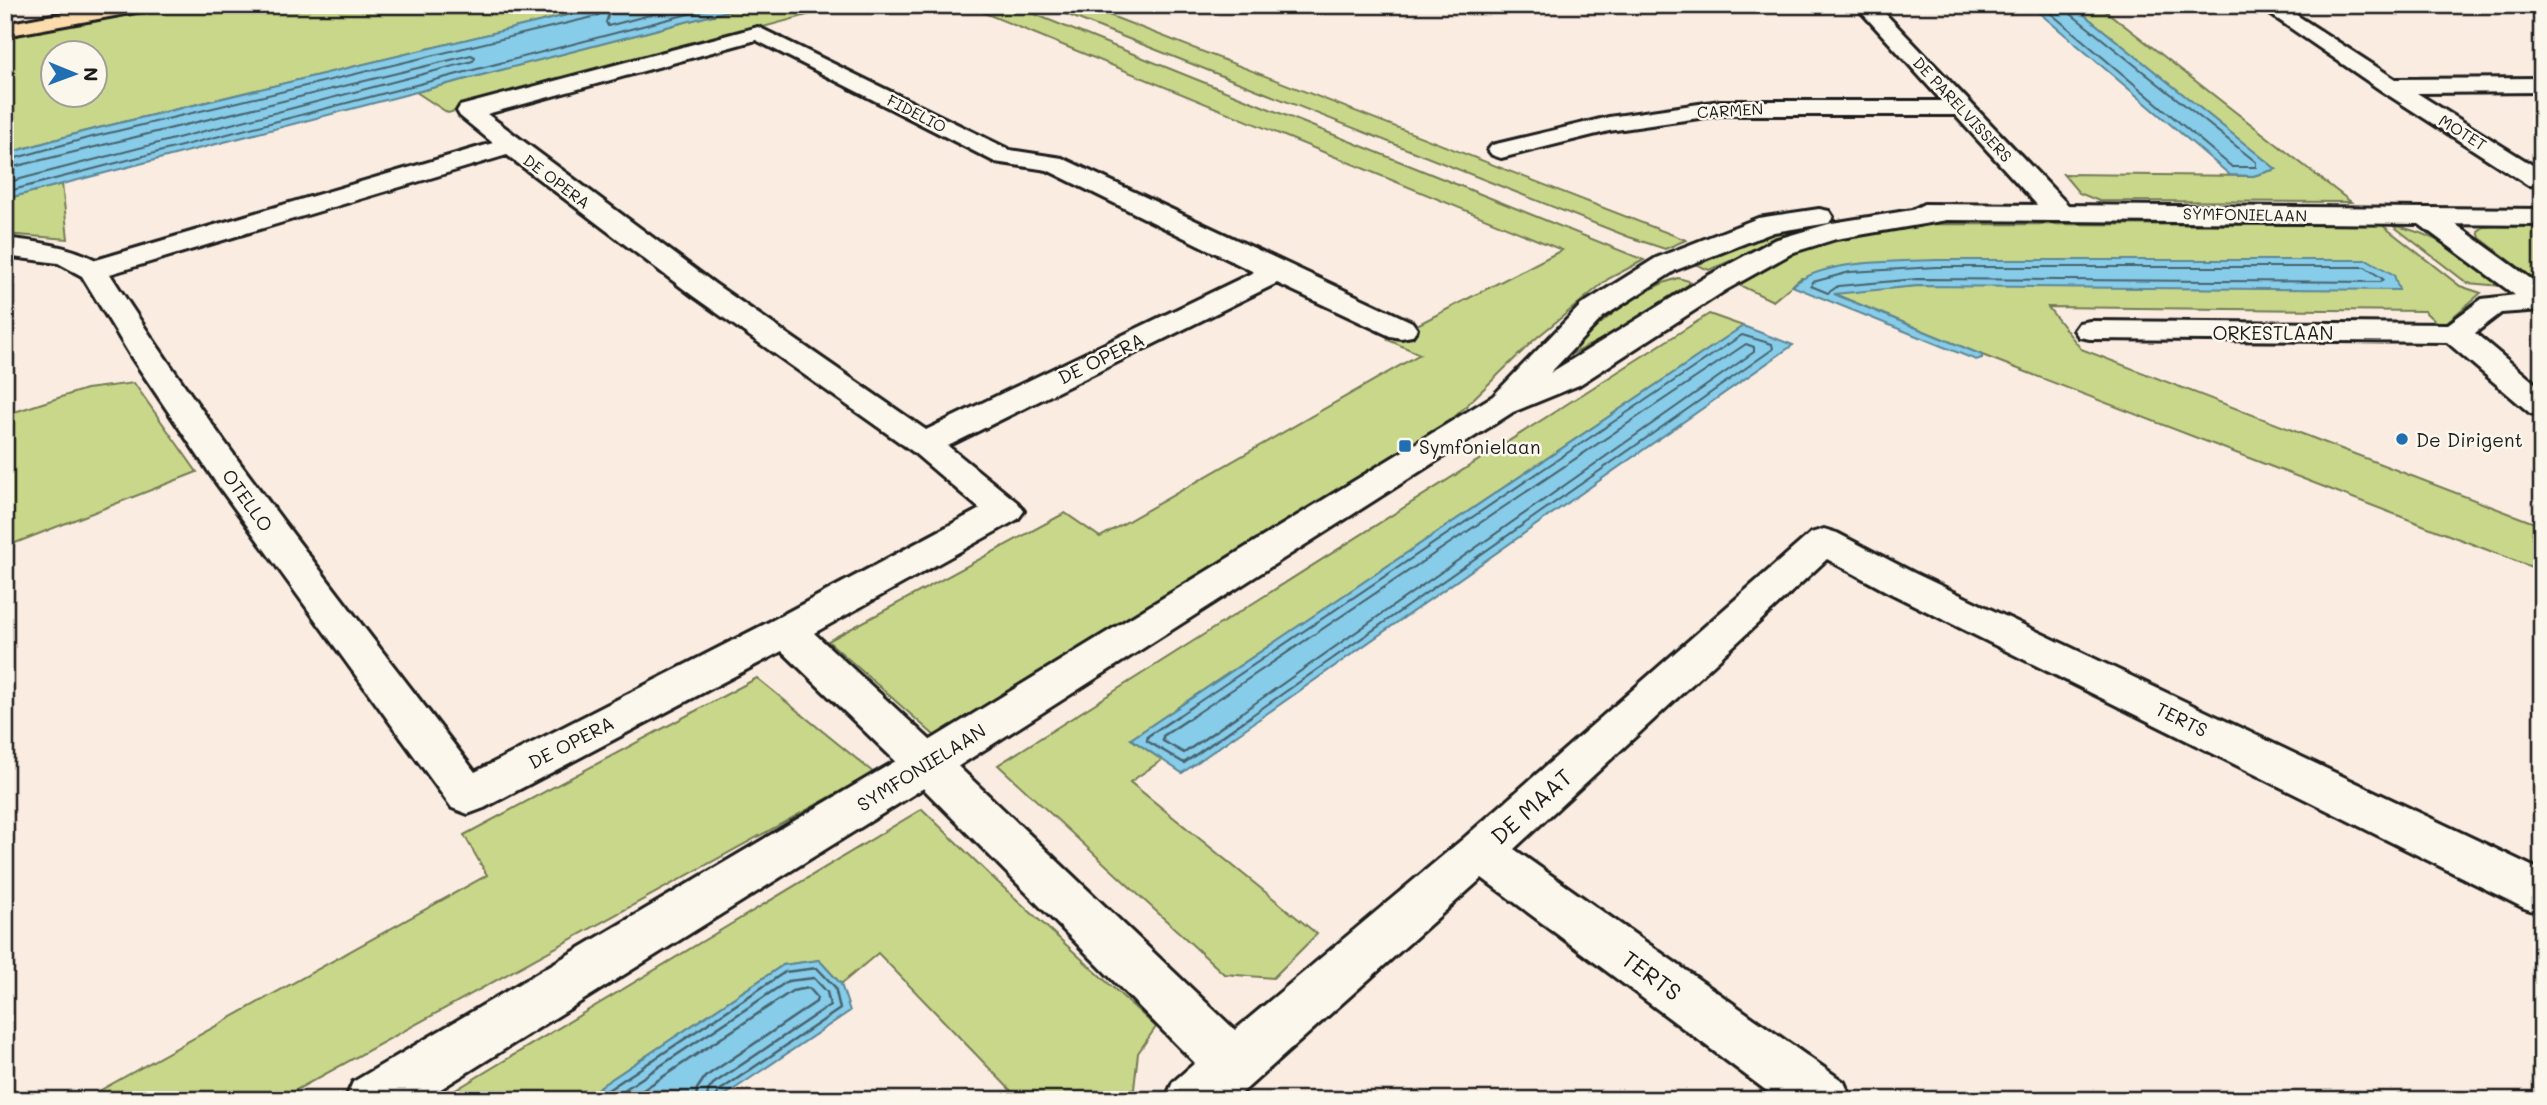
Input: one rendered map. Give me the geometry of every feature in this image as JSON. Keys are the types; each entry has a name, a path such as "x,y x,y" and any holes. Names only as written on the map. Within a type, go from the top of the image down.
{"highway":[{"path":"5,30 142,5"}],"street":[{"name":"DE PARELVISSERS","path":"1866,5 2060,213"},
{"name":"MOTET","path":"2267,5 2537,179"},
{"name":"FIDELIO","path":"511,146 469,111 758,33 1004,157 1053,163 1401,329"},
{"name":"MOTET","path":"2390,86 2542,85"},
{"name":"CARMEN","path":"1502,150 1609,124 1720,108 1962,108"},
{"name":"DE OPERA","path":"93,270 511,146 704,290 924,444 1005,511 786,631 468,796"},
{"name":"SYMFONIELAAN","path":"1501,405 1592,311 1626,287 1689,253 1768,223 1869,211 2542,217"},
{"name":"SYMFONIELAAN","path":"373,1100 927,764 1501,405 1567,378 1715,284 1784,246 1832,231 1948,212"},
{"path":"2426,216 2541,301"},
{"path":"5,247 68,257 93,270"},
{"name":"OTELLO","path":"93,270 146,355 230,476 468,796"},
{"name":"DE OPERA","path":"924,444 1277,272"},
{"path":"2541,301 2493,305 2455,333 2542,406"},
{"name":"ORKESTLAAN","path":"2090,330 2455,333"},
{"name":"DE MAAT","path":"1193,1100 1481,851 1824,541"},
{"name":"TERTS","path":"1824,541 1900,582 2542,894"},
{"path":"786,631 927,764 1234,1065"},
{"name":"TERTS","path":"1481,851 1824,1100"}],"green space":[{"path":"174,5 609,5 82,132 5,154 5,36"},
{"path":"751,5 844,5 448,113 416,92"},
{"path":"965,5 1012,5 1644,260 1608,279 1534,340 1438,433 935,736 828,641 1065,513 1100,537 1420,354 1388,340 1562,250"},
{"path":"1043,5 1083,5 1686,240 1665,249 1629,237"},
{"path":"2072,5 2098,5 2351,202 2099,201 2079,193 2063,174 2253,176 2276,169"},
{"path":"62,184 68,239 5,234 5,199"},
{"path":"1932,224 2382,225 2460,286 2481,293 2441,327 2424,311 2048,307 2081,349 2542,526 2542,571 1982,355 1832,293 1917,286 1801,278 1773,301 1737,284 1809,246 1855,233"},
{"path":"2392,225 2438,241 2502,286 2467,283"},
{"path":"2542,225 2542,278 2533,278 2480,238 2478,231 2484,227"},
{"path":"1808,228 1709,270 1697,265 1766,235"},
{"path":"1678,278 1689,281 1689,284 1606,337 1564,358 1602,322 1630,301 1645,291"},
{"path":"1709,314 1743,326 1131,739 1162,760 1130,782 1317,934 1273,978 1224,974 998,765"},
{"path":"134,383 197,472 5,547 5,415 86,389"},
{"path":"757,678 874,773 278,1100 83,1100 487,875 464,835"},
{"path":"922,809 1156,1027 1138,1053 1134,1089 1120,1100 1020,1100 878,953 841,984 819,960 783,965 580,1100 439,1100"}],"water":[{"path":"609,5 751,5 5,199 5,154 82,132"},
{"path":"2030,5 2072,5 2276,169 2253,176 2230,175"},
{"path":"1935,260 2368,260 2394,275 2399,290 1917,286 1834,294 1982,355 1982,358 1976,360 1792,286 1805,277 1840,266"},
{"path":"1743,326 1793,345 1182,773 1131,739"},
{"path":"819,960 841,984 850,1011 718,1100 580,1100 783,965"}],"place":[{"name":"De Dirigent","path":"2402,439"},
{"name":"Symfonielaan","path":"1405,446"}]}
